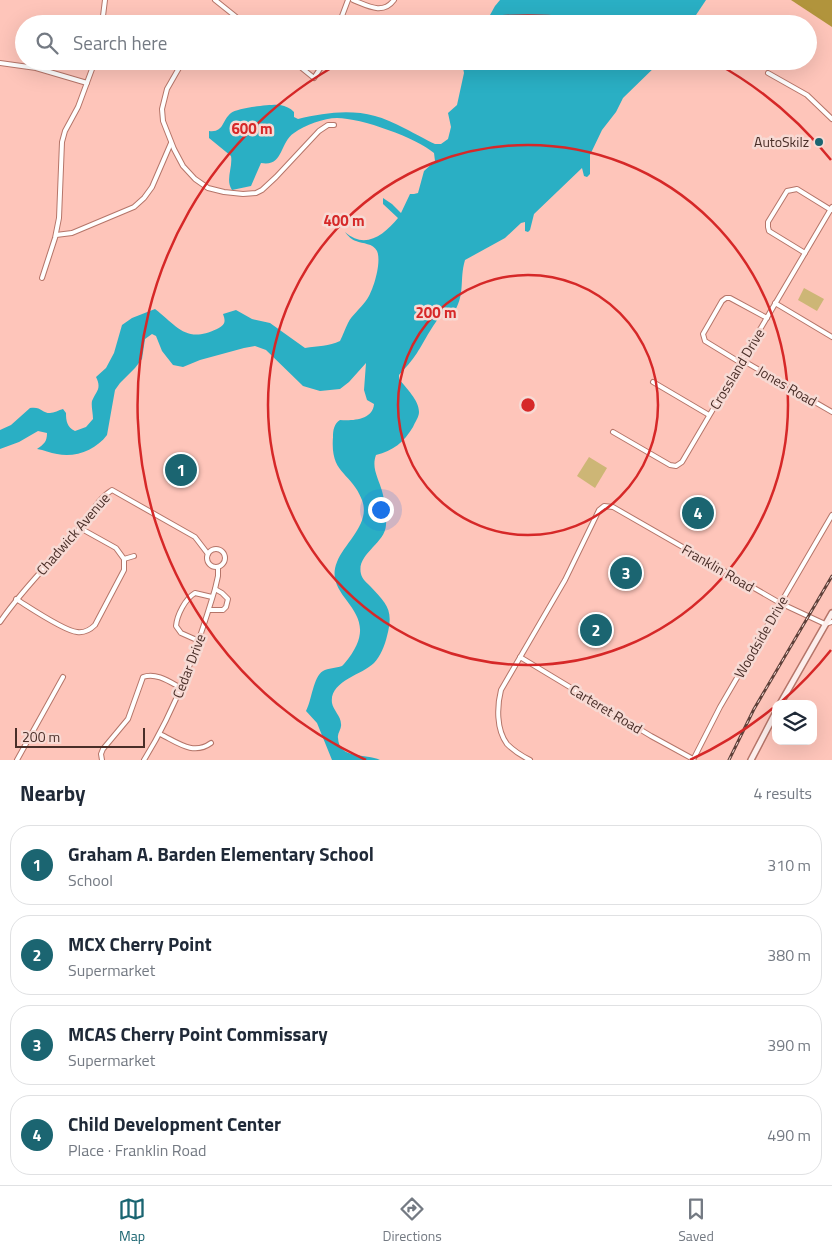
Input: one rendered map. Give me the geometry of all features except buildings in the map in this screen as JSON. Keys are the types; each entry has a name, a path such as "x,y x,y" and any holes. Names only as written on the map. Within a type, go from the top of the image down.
{"street":[{"path":"103,15 105,0"},
{"path":"215,0 234,15"},
{"path":"342,15 348,0"},
{"path":"353,0 376,9 389,6 394,0"},
{"path":"0,63 15,65"},
{"path":"43,70 87,83"},
{"path":"42,278 56,235 60,211 62,142 92,70"},
{"path":"178,70 167,89 162,109 164,126 187,171 205,187 224,192 249,194 262,190 319,131 328,125 334,125"},
{"path":"304,70 314,78 319,70"},
{"path":"768,73 807,94 832,119"},
{"path":"56,235 72,233 134,207 144,198 152,186 172,143"},
{"path":"805,253 769,231 768,222 787,191 791,189 797,189 831,208"},
{"name":"Crossland Drive","path":"613,432 670,465 676,466 684,459 831,208"},
{"name":"Jones Road","path":"767,318 730,298 726,298 722,301 703,334 705,341 832,412"},
{"path":"775,304 832,337"},
{"path":"653,382 709,415"},
{"name":"Chadwick Avenue","path":"0,622 16,599 80,528 105,494 112,490 195,537 208,554"},
{"name":"Franklin Road","path":"520,657 565,580 600,510 604,506 613,507 780,603 826,624"},
{"name":"Woodside Drive","path":"693,759 720,707 832,515"},
{"path":"16,599 71,631 83,632 90,630 124,570 124,559 116,548 80,528"},
{"name":"Cedar Drive","path":"144,760 160,734 181,688 199,641 218,576 218,567 225,561 224,552 216,548 208,554"},
{"path":"208,554 207,559 210,564 218,567"},
{"path":"124,559 134,556"},
{"path":"208,610 223,610 228,603 228,598 214,589"},
{"path":"199,641 181,633 177,629 177,620 189,596 195,593 212,596"},
{"path":"782,700 832,613"},
{"path":"826,624 832,622"},
{"path":"520,657 504,683 499,696 498,716 505,739 512,748 528,760"},
{"name":"Carteret Road","path":"520,657 651,736 693,759"},
{"path":"102,760 101,754 103,749 128,719 144,678 149,675 155,675 181,688"},
{"path":"17,760 63,677"},
{"path":"750,760 772,719"},
{"path":"160,734 189,748 198,749 211,743"}],"shaded area":[{"path":"791,0 832,0 832,27 817,17 817,15 814,15"},
{"path":"804,288 824,299 817,311 798,300"},
{"path":"589,457 607,468 595,488 577,476"}],"water":[{"path":"500,0 706,0 696,15 490,15"},
{"path":"463,70 652,70 623,98 616,112 602,130 590,155 590,174 587,177 584,176 582,168 534,214 528,232 525,231 525,222 521,223 505,238 465,260 460,300 453,314 446,315 444,313 441,316 415,356 399,375 399,379 417,403 419,414 413,427 402,441 388,451 376,455 374,464 384,500 386,525 381,538 366,555 361,567 362,578 388,608 389,627 384,647 374,663 347,679 332,695 332,703 341,721 338,738 343,750 354,755 380,760 332,760 317,723 306,711 317,678 323,671 344,664 356,646 360,631 358,618 338,587 335,575 337,562 360,525 364,509 357,491 342,472 335,459 333,434 335,425 340,420 361,418 373,409 374,404 367,400 364,390 366,363 340,389 320,391 303,386 266,350 255,346 200,360 183,367 173,365 162,351 156,336 152,334 145,339 142,359 115,390 107,435 91,449 78,454 64,455 37,449 45,443 47,436 47,433 38,431 19,442 0,449 0,430 11,425 30,408 50,413 63,409 70,428 75,431 86,427 93,419 92,401 98,390 96,377 106,368 114,353 122,325 132,318 155,309 176,327 190,334 197,335 217,329 224,323 223,314 236,310 252,319 270,323 305,348 328,345 340,341 350,320 371,292 378,262 375,248 353,240 345,232 360,240 367,240 387,230 398,218 383,204 383,198 401,213 410,194 418,193 424,171 435,161 434,153 415,141 374,125 347,119 326,119 298,130 289,137 278,158 268,163 261,163 251,186 232,190 229,182 231,156 209,138 209,131 220,128 234,111 280,105 291,109 294,112 294,117 298,119 336,113 356,113 375,116 435,144 441,144 448,139 451,127 448,113 457,105"}],"railway":[{"path":"729,760 754,709 832,576"}],"place":[{"name":"AutoSkilz","path":"819,142"},
{"name":"Graham A. Barden Elementary School","path":"181,470"},
{"name":"Child Development Center","path":"698,513"},
{"name":"MCAS Cherry Point Commissary","path":"626,573"},
{"name":"MCX Cherry Point","path":"596,630"}]}
